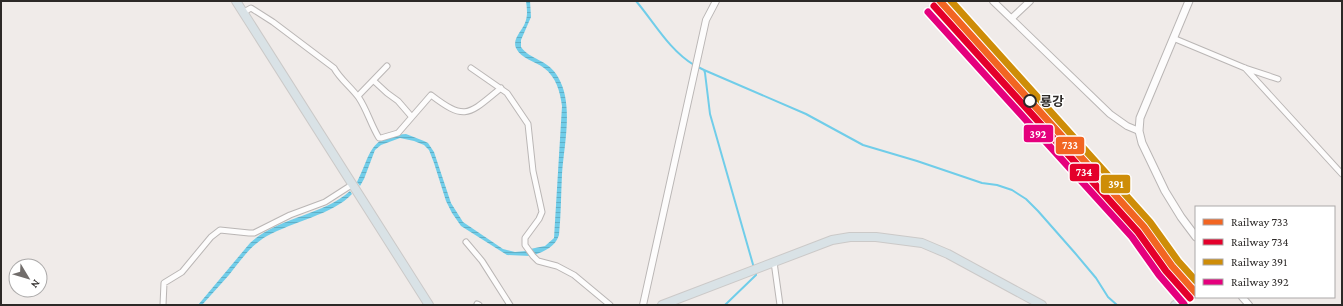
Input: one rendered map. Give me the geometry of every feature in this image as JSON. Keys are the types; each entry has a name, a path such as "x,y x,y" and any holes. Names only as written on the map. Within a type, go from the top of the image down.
{"main road":[{"path":"236,1 429,305"},
{"path":"1189,1 1140,118 1139,130 1142,143 1165,191 1181,217 1195,236"},
{"path":"662,305 832,240 850,237 876,236 922,243 948,254 1042,305"},
{"path":"1176,305 1195,292"}],"street":[{"path":"643,305 706,20 716,1"},
{"path":"993,1 1110,114 1127,126 1139,130"},
{"path":"1012,18 1030,1"},
{"path":"244,12 251,8 300,41 334,68 358,96 365,107 379,138 398,133 411,116 431,95 444,105 462,113 474,108 501,88"},
{"path":"1173,38 1245,68 1278,79"},
{"path":"358,96 387,66"},
{"path":"471,68 507,93 525,118 529,128 531,159 542,212 525,238 525,245 538,261 557,266 574,275 610,305"},
{"path":"1245,68 1342,174"},
{"path":"374,81 398,101 411,116"},
{"path":"164,305 164,283 182,272 211,237 220,230 254,233 290,215 355,188"},
{"path":"466,242 482,261 510,305"},
{"path":"774,262 780,305"}],"water":[{"path":"526,1 530,1 531,17 521,40 521,47 529,55 544,63 554,71 563,88 567,112 559,235 552,246 534,255 530,249 545,246 554,238 562,106 559,90 552,76 544,68 521,55 516,48 516,38 524,26 527,18"},
{"path":"406,134 428,143 434,152 451,203 463,222 503,249 515,252 526,251 530,256 507,255 461,226 446,201 429,150 424,145 400,138 381,145 375,150 360,186 357,182 372,149 377,143 384,139"},
{"path":"350,191 352,194 335,207 277,231 261,240 246,254 202,305 198,305 250,243 261,234 274,227 326,206"}],"waterway":[{"path":"636,1 669,44 694,65"},
{"path":"698,67 704,70 705,73 710,114 754,268"},
{"path":"704,70 806,114 863,145 982,183 997,185 1012,190 1026,199 1038,211 1096,278 1108,297 1117,305"},
{"path":"725,305 756,275 756,272"}],"rail line":[{"name":"733","path":"940,1 1144,227 1172,266 1195,292"},
{"name":"391","path":"951,1 1150,222 1178,261 1195,280"},
{"name":"734","path":"934,6 1138,232 1166,271 1190,298"},
{"name":"392","path":"928,12 1132,237 1159,275 1184,304"}],"place":[{"name":"룡강","path":"1030,101"}]}
